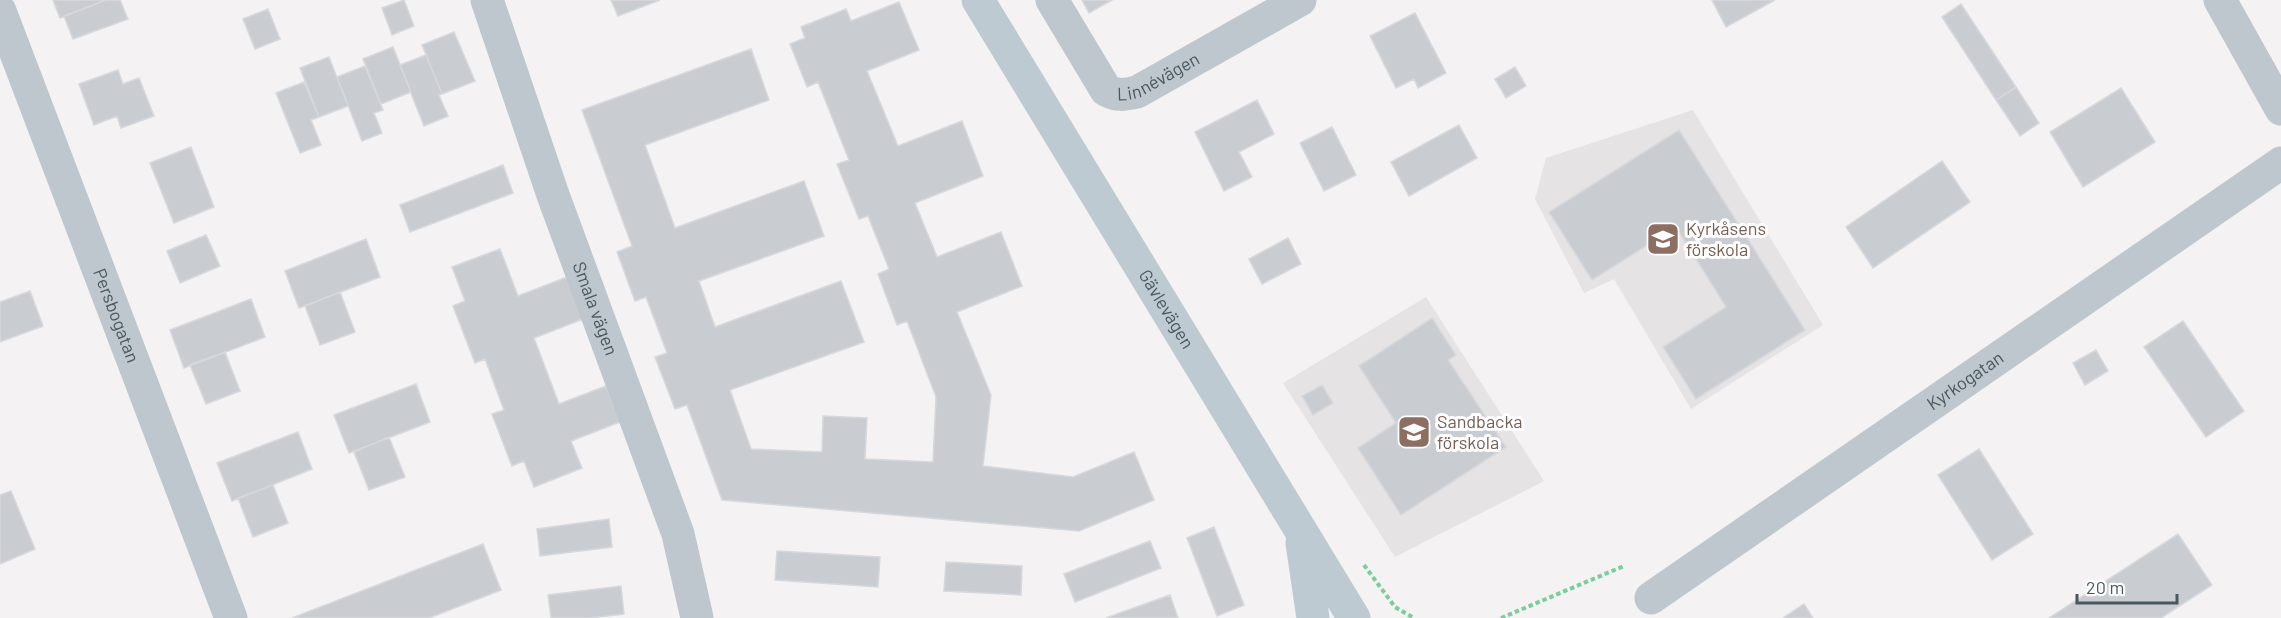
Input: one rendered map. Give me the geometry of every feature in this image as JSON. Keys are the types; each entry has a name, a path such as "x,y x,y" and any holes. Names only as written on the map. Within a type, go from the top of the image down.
{"main road":[{"name":"Gävlevägen","path":"978,0 1354,618"},
{"path":"1300,530 1313,618"}],"street":[{"name":"Smala vägen","path":"486,0 557,206 678,534 697,618"},
{"name":"Linnévägen","path":"1052,0 1106,90 1122,95 1137,92 1300,0"},
{"path":"2220,0 2281,109"},
{"name":"Persbogatan","path":"0,11 231,618"},
{"name":"Kyrkogatan","path":"1651,598 2281,163"}],"path":[{"path":"1501,618 1624,566"}],"shaded area":[{"name":"Kyrkåsens förskola","path":"1693,110 1823,325 1691,409 1614,279 1584,293 1535,199 1546,158"},
{"name":"Sandbacka förskola","path":"1426,297 1544,481 1395,557 1283,383"}],"building":[{"path":"53,0 106,0 60,18"},
{"path":"106,0 120,0 128,19 73,39 64,16"},
{"path":"404,0 414,26 392,35 382,8"},
{"path":"611,0 660,0 618,16"},
{"path":"1082,0 1112,0 1089,13"},
{"path":"1712,0 1775,0 1726,27"},
{"path":"899,2 919,50 867,71 898,146 962,121 983,176 915,203 937,257 1001,232 1022,286 957,312 991,395 983,466 1073,477 1134,452 1154,500 1079,531 722,500 687,405 675,409 655,357 667,353 646,297 635,301 617,252 632,246 582,110 751,49 769,100 645,145 675,228 804,181 824,236 699,281 715,327 841,281 864,342 730,390 751,449 822,452 823,416 867,418 865,459 933,462 936,397 907,321 897,325 878,274 889,269 868,216 859,219 837,164 849,160 818,82 807,87 790,44 805,38 801,27 846,9 851,21"},
{"path":"1961,4 2016,87 1996,100 1942,17"},
{"path":"268,9 280,39 255,49 243,19"},
{"path":"1415,13 1446,73 1418,88 1414,79 1396,88 1370,36"},
{"path":"454,32 475,81 442,94 422,45"},
{"path":"393,47 411,92 381,104 363,59"},
{"path":"426,55 442,94 439,95 448,116 424,126 400,65"},
{"path":"329,57 348,106 319,117 300,68"},
{"path":"365,66 383,110 374,113 382,133 362,141 337,77"},
{"path":"1515,67 1526,86 1506,98 1495,79"},
{"path":"118,70 123,84 139,78 154,116 121,128 117,116 94,125 79,84"},
{"path":"304,82 319,117 311,120 321,145 300,153 276,93"},
{"path":"2016,87 2039,123 2020,136 1996,100"},
{"path":"2121,88 2155,142 2083,187 2050,132"},
{"path":"1257,100 1274,134 1239,152 1252,177 1224,191 1195,132"},
{"path":"1459,125 1477,158 1409,196 1391,162"},
{"path":"1332,127 1356,175 1324,191 1300,143"},
{"name":"Kyrkåsens förskola","path":"1679,130 1805,330 1696,399 1663,347 1726,307 1676,227 1592,280 1549,212"},
{"path":"191,147 214,207 174,223 150,163"},
{"path":"1942,161 1970,202 1873,268 1846,227"},
{"path":"503,165 513,193 410,232 400,205"},
{"path":"206,235 220,266 180,283 167,251"},
{"path":"1288,238 1301,264 1262,284 1249,259"},
{"path":"366,239 380,277 299,308 285,271"},
{"path":"500,249 518,296 567,277 583,319 534,338 559,404 606,386 620,422 571,441 582,468 534,487 524,461 512,466 492,414 504,410 485,359 475,363 453,306 465,301 452,267"},
{"path":"30,291 43,326 0,342 0,302"},
{"path":"340,292 355,332 320,345 305,306"},
{"path":"251,299 265,337 184,368 170,330"},
{"name":"Sandbacka förskola","path":"1432,318 1456,355 1448,360 1506,447 1401,515 1358,448 1396,423 1359,366"},
{"path":"2183,321 2244,411 2206,437 2144,347"},
{"path":"2096,350 2108,371 2085,385 2073,363"},
{"path":"225,352 240,391 206,404 190,365"},
{"path":"416,384 430,422 349,453 334,415"},
{"path":"1322,385 1333,403 1313,415 1302,396"},
{"path":"298,432 312,469 232,501 217,463"},
{"path":"389,437 405,477 369,490 354,452"},
{"path":"1979,449 2033,534 1992,560 1938,475"},
{"path":"273,485 288,523 253,537 238,498"},
{"path":"11,491 35,549 0,564 0,495"},
{"path":"609,519 612,547 540,556 537,529"},
{"path":"1214,527 1244,605 1217,616 1187,538"},
{"path":"2178,534 2212,585 2161,618 2049,618"},
{"path":"1150,541 1161,568 1075,602 1064,574"},
{"path":"483,544 501,590 429,618 292,618"},
{"path":"777,551 880,557 878,587 775,580"},
{"path":"946,562 1022,566 1021,595 944,591"},
{"path":"621,586 624,614 590,618 551,618 548,595"},
{"path":"1170,595 1178,618 1106,618"},
{"path":"1804,604 1813,618 1783,618"}],"place":[{"name":"Kyrkåsens förskola","path":"1663,239"},
{"name":"Sandbacka förskola","path":"1414,432"}]}
